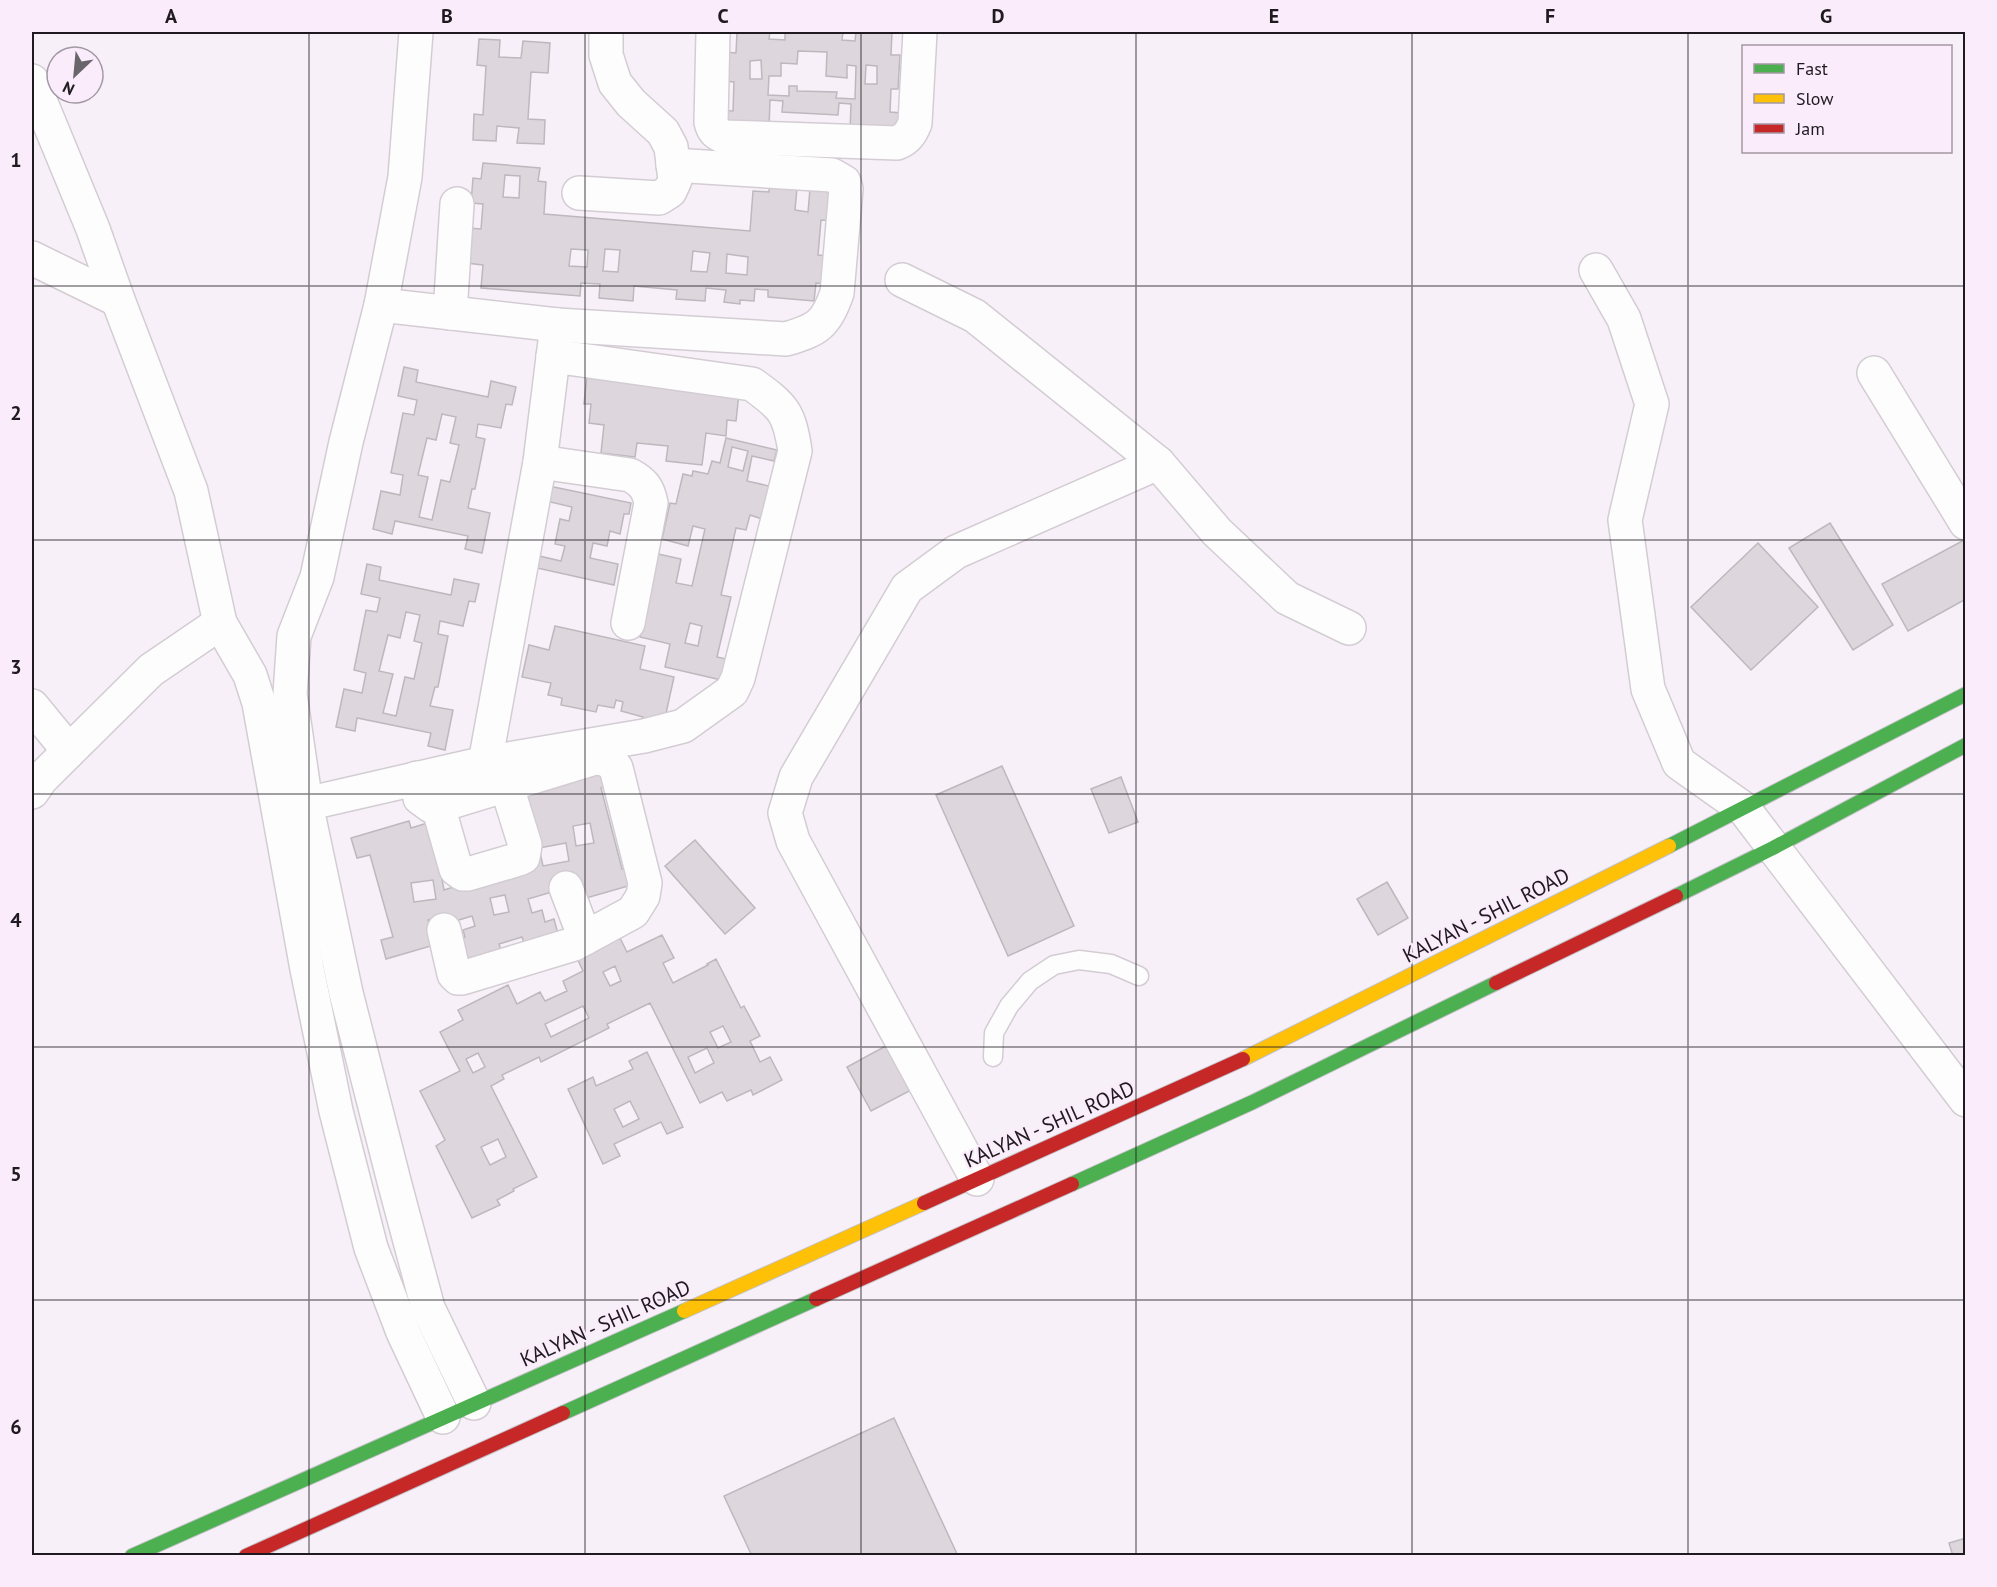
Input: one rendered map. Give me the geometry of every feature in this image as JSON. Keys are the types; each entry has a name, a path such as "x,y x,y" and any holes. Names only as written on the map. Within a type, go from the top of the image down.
{"main road":[{"name":"KALYAN - SHIL ROAD","path":"132,1556 1237,1062 1744,809 1965,694"},
{"path":"246,1556 1253,1102 1773,848 1965,745"}],"street":[{"path":"416,32 405,177 381,305 346,442 317,577 294,636 290,694 306,804 346,993 428,1308 474,1403"},
{"path":"579,193 659,198 670,191 675,180 671,147 663,132 631,102 615,83 606,55 606,32"},
{"path":"713,32 711,122 718,135 897,143 911,133 915,123 920,32"},
{"path":"32,81 93,230 192,491 220,623 250,675 259,703 307,969 336,1111 371,1248 403,1332 443,1417"},
{"path":"555,340 786,339 811,331 823,321 832,308 837,293 846,189 844,182 832,175 673,165"},
{"path":"450,313 457,204"},
{"path":"32,258 118,300"},
{"path":"1596,270 1624,319 1653,404 1624,520 1647,689 1679,763 1744,809 1965,1100"},
{"path":"902,280 975,316 1158,463 1217,532 1287,598 1348,628"},
{"path":"381,305 450,313 555,340 752,384 779,403 791,424 795,451 738,678 732,691 683,726 495,773 438,806 431,806 420,798 417,778"},
{"path":"438,806 456,869 459,872 468,874 523,857 525,845 495,773 540,462 555,340"},
{"path":"1874,373 1965,524"},
{"path":"540,462 630,475 642,482 649,491 651,503 628,623"},
{"path":"977,1179 793,841 785,813 796,777 907,588 956,552 1158,463"},
{"path":"32,792 69,751 151,670 220,623"},
{"path":"32,706 69,751"},
{"path":"306,804 417,778 495,773 595,758 607,760 616,768 645,883 643,896 633,912 561,949 458,978 454,974 444,930"},
{"path":"566,888 585,938"}],"lane":[{"path":"993,1057 994,1033 1009,1006 1030,981 1054,965 1080,960 1111,964 1139,976"}],"building":[{"path":"737,32 770,32 769,39 785,40 785,32 843,32 842,40 855,41 856,32 892,32 891,55 900,55 898,89 891,89 890,112 901,113 900,134 850,132 851,104 839,103 838,115 782,112 783,101 770,100 769,128 717,125 718,110 733,111 734,82 724,81 725,52 736,53","holes":["798,51 827,52 826,76 847,78 847,65 856,66 855,99 836,98 837,92 797,91 797,86 789,86 789,96 768,95 769,76 781,76 781,63 797,64","761,60 762,79 750,79 750,61","866,65 877,66 877,84 865,84"]},
{"path":"479,39 500,40 499,57 521,58 523,41 550,43 548,73 531,72 528,119 545,120 544,144 517,143 519,128 497,126 496,141 473,140 474,114 483,115 486,66 477,65"},
{"path":"483,163 540,168 538,181 546,182 544,214 750,231 753,191 769,192 770,174 835,180 832,221 821,220 818,255 829,256 827,284 816,283 814,301 768,297 768,290 755,289 754,301 740,300 740,304 724,302 726,290 706,288 705,301 676,299 677,290 634,286 633,301 599,298 600,284 581,283 580,296 481,288 483,265 466,263 469,228 481,229 483,204 471,203 473,178 481,179","holes":["505,175 520,176 519,198 503,197","797,188 810,189 808,212 795,210","571,249 588,250 587,267 569,266","605,249 620,250 618,272 603,271","693,251 710,253 707,272 691,271","727,254 748,257 747,275 726,273"]},
{"path":"404,367 418,370 416,382 488,397 491,381 516,387 512,405 506,404 501,428 478,424 476,437 485,439 475,489 472,489 468,508 490,513 482,553 465,549 468,536 395,521 392,534 373,529 381,491 400,495 403,475 391,473 403,413 414,415 417,400 398,396","holes":["442,414 456,417 450,443 459,445 450,482 441,480 432,520 419,517 428,477 418,475 427,438 436,440"]},
{"path":"587,375 739,393 736,421 727,420 726,436 706,433 702,465 666,461 668,446 637,443 635,457 601,453 604,425 589,423 591,404 584,404"},
{"path":"726,438 777,450 774,461 752,456 747,481 769,486 762,519 750,515 746,530 736,528 721,595 731,597 717,657 735,661 730,682 665,667 670,644 640,637 658,554 681,559 676,583 692,586 705,529 693,526 688,546 662,539 670,503 676,504 683,474 692,476 693,471 708,474 712,461 720,463","holes":["732,447 748,451 743,471 728,467","690,623 702,626 698,646 685,643"]},
{"path":"549,486 631,503 629,514 624,514 620,534 610,531 607,546 593,543 590,558 618,564 614,585 537,568 539,556 561,561 565,546 555,544 560,519 569,521 572,507 546,501"},
{"path":"1830,523 1893,625 1853,650 1789,548"},
{"path":"1966,539 1966,599 1908,631 1882,584"},
{"path":"1758,543 1818,607 1751,670 1691,607"},
{"path":"367,564 381,567 379,580 451,595 454,579 479,584 475,602 469,601 463,626 440,621 438,634 448,636 438,687 435,687 430,706 453,710 445,750 428,746 431,733 357,718 355,731 336,727 344,689 362,693 366,673 354,670 366,610 377,612 380,598 361,594","holes":["406,612 420,615 414,641 422,643 414,679 405,677 396,716 383,713 393,674 379,671 388,635 400,638"]},
{"path":"555,626 645,646 640,669 674,677 663,727 641,722 643,717 621,711 623,702 616,700 614,708 598,705 596,712 561,705 562,698 548,695 551,683 522,677 529,645 549,650"},
{"path":"602,763 610,785 601,788 622,869 630,869 635,884 576,901 562,889 528,899 532,913 542,910 545,922 554,919 558,934 525,946 522,937 499,944 502,953 466,970 457,940 465,937 463,930 475,926 472,916 436,927 434,918 428,920 433,937 441,943 386,959 381,940 393,937 370,855 357,858 351,838 409,821 411,828 437,820 435,843 444,890 534,862 513,787","holes":["590,823 594,843 576,846 573,826","566,843 569,861 543,866 539,848","433,880 436,899 414,902 411,883","505,895 509,912 494,915 490,898"]},
{"path":"1002,766 1074,926 1008,956 936,795"},
{"path":"1121,777 1138,822 1109,833 1091,789"},
{"path":"695,840 755,908 725,934 665,866"},
{"path":"1387,882 1408,918 1378,935 1357,899"},
{"path":"662,935 674,958 663,963 673,983 716,959 741,1008 744,1006 760,1036 750,1041 760,1062 770,1057 782,1080 753,1095 751,1090 727,1101 722,1092 700,1103 650,1003 607,1024 609,1028 541,1062 539,1057 502,1075 504,1079 491,1086 537,1177 497,1200 500,1205 472,1218 436,1146 445,1140 420,1091 460,1071 440,1032 463,1020 458,1010 508,985 517,1004 540,992 545,1001 567,991 563,981 583,971 577,958 620,938 627,952","holes":["615,966 621,981 610,986 603,972","583,1006 589,1018 551,1037 545,1024","723,1026 731,1042 718,1048 710,1032","707,1048 714,1063 695,1073 688,1057","478,1053 485,1067 473,1073 466,1059","498,1139 506,1157 490,1165 481,1147"]},
{"path":"893,1042 917,1087 871,1111 847,1067"},
{"path":"647,1052 683,1127 667,1134 661,1122 614,1144 620,1156 603,1164 568,1089 593,1077 596,1086 633,1069 629,1061","holes":["630,1101 639,1119 623,1127 614,1109"]},
{"path":"894,1418 958,1556 752,1556 724,1496"},
{"path":"1966,1538 1966,1556 1953,1556 1949,1543"}],"traffic: fast":[{"path":"1669,846 1966,694"},
{"path":"1676,896 1773,848 1966,745"},
{"path":"1072,1184 1253,1102 1496,983"},
{"path":"563,1413 816,1299"},
{"path":"132,1556 684,1311"}],"traffic: slow":[{"path":"1243,1059 1669,846"},
{"path":"684,1311 924,1203"}],"traffic: jam":[{"path":"1496,983 1676,896"},
{"path":"924,1203 1243,1059"},
{"path":"816,1299 1072,1184"},
{"path":"246,1556 563,1413"}]}
